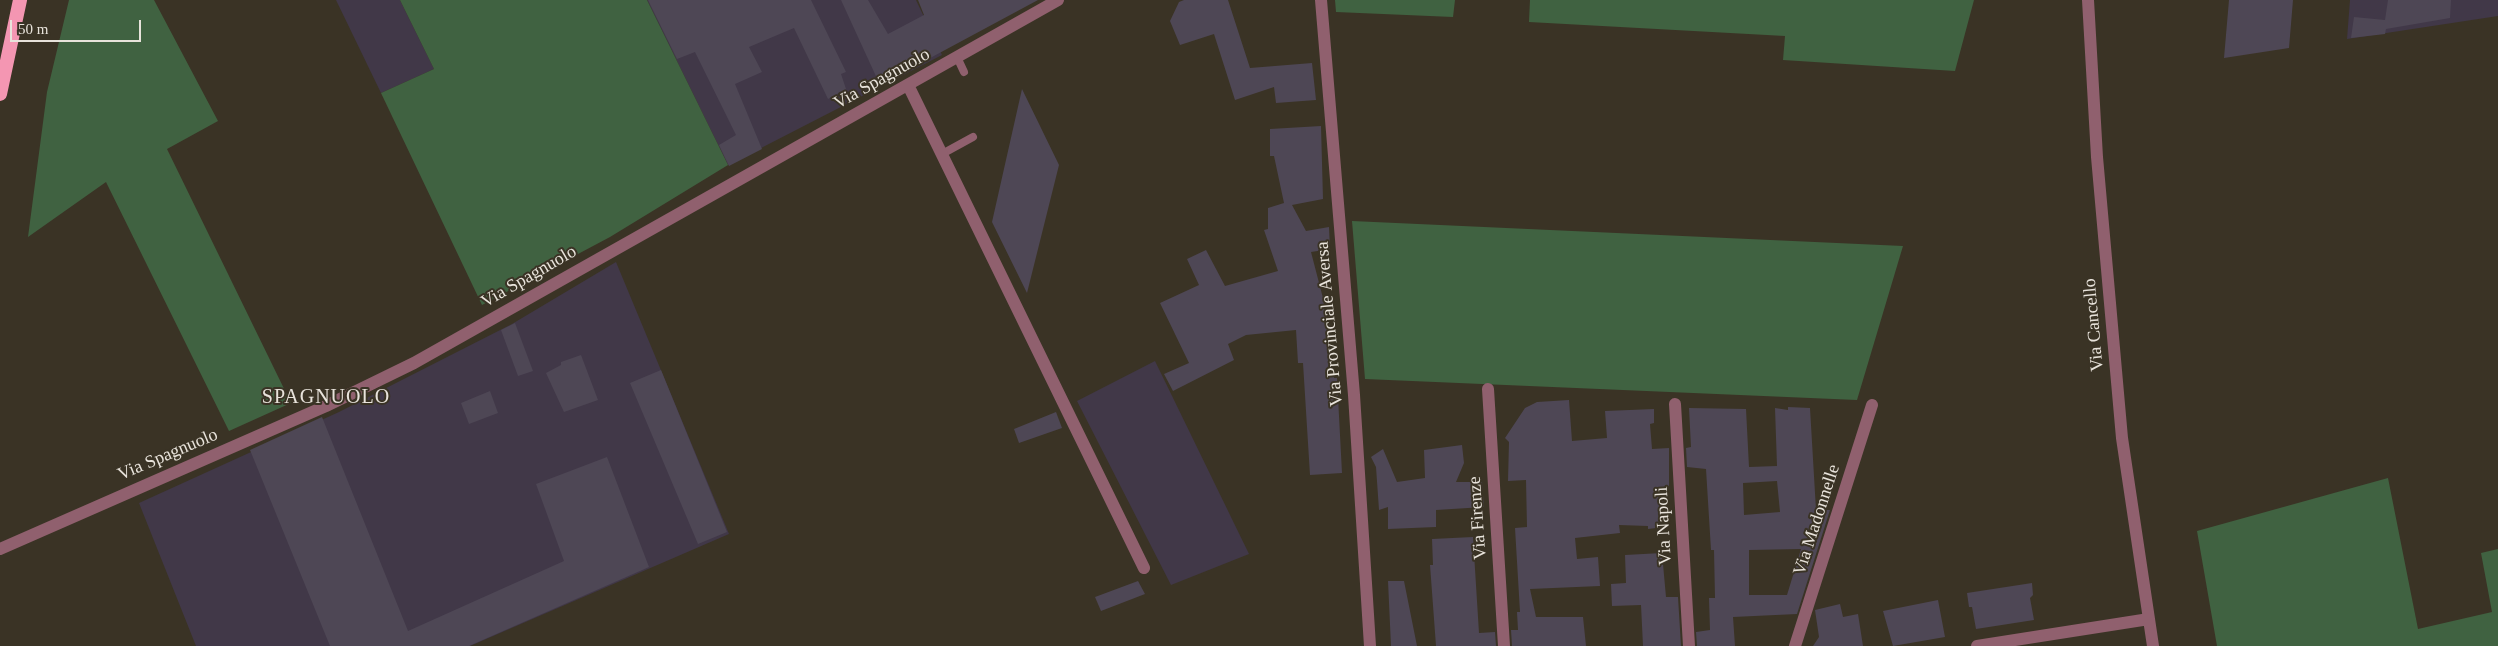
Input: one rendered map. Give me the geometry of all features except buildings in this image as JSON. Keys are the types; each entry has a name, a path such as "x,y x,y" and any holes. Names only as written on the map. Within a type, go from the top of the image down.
{"highway":[{"path":"0,94 20,0"}],"street":[{"name":"Via Spagnuolo","path":"0,549 326,406 414,363 1058,0"},
{"name":"Via Provinciale Aversa","path":"1322,0 1354,395 1370,646"},
{"name":"Via Cancello","path":"2088,0 2097,157 2122,438 2153,646"},
{"path":"908,85 1144,568"},
{"name":"Via Firenze","path":"1488,388 1504,646"},
{"name":"Via Napoli","path":"1675,404 1689,646"},
{"name":"Via Madonnelle","path":"1795,646 1872,405"},
{"path":"1977,646 2149,620"}],"lane":[{"path":"957,57 964,72"},
{"path":"942,154 974,137"}],"shaded area":[{"path":"336,0 400,0 434,69 381,93"},
{"path":"647,0 916,0 942,55 728,165"},
{"path":"2350,0 2498,0 2498,16 2347,39"},
{"path":"616,262 729,534 470,646 196,646 139,503 339,412 512,324"},
{"path":"1155,361 1249,554 1171,585 1077,401"}],"green space":[{"path":"69,0 154,0 218,121 167,149 291,403 229,431 106,182 28,237 47,92"},
{"path":"400,0 647,0 728,165 610,237 482,305 381,93 434,69"},
{"path":"1335,0 1455,0 1453,17 1336,12"},
{"path":"1530,0 1974,0 1955,71 1783,60 1785,36 1529,22"},
{"path":"1352,221 1903,246 1857,400 1365,379"},
{"path":"2388,478 2418,629 2492,612 2481,553 2498,549 2498,646 2217,646 2197,531"}],"district":[{"name":"SPAGNUOLO","path":"326,398"}]}
